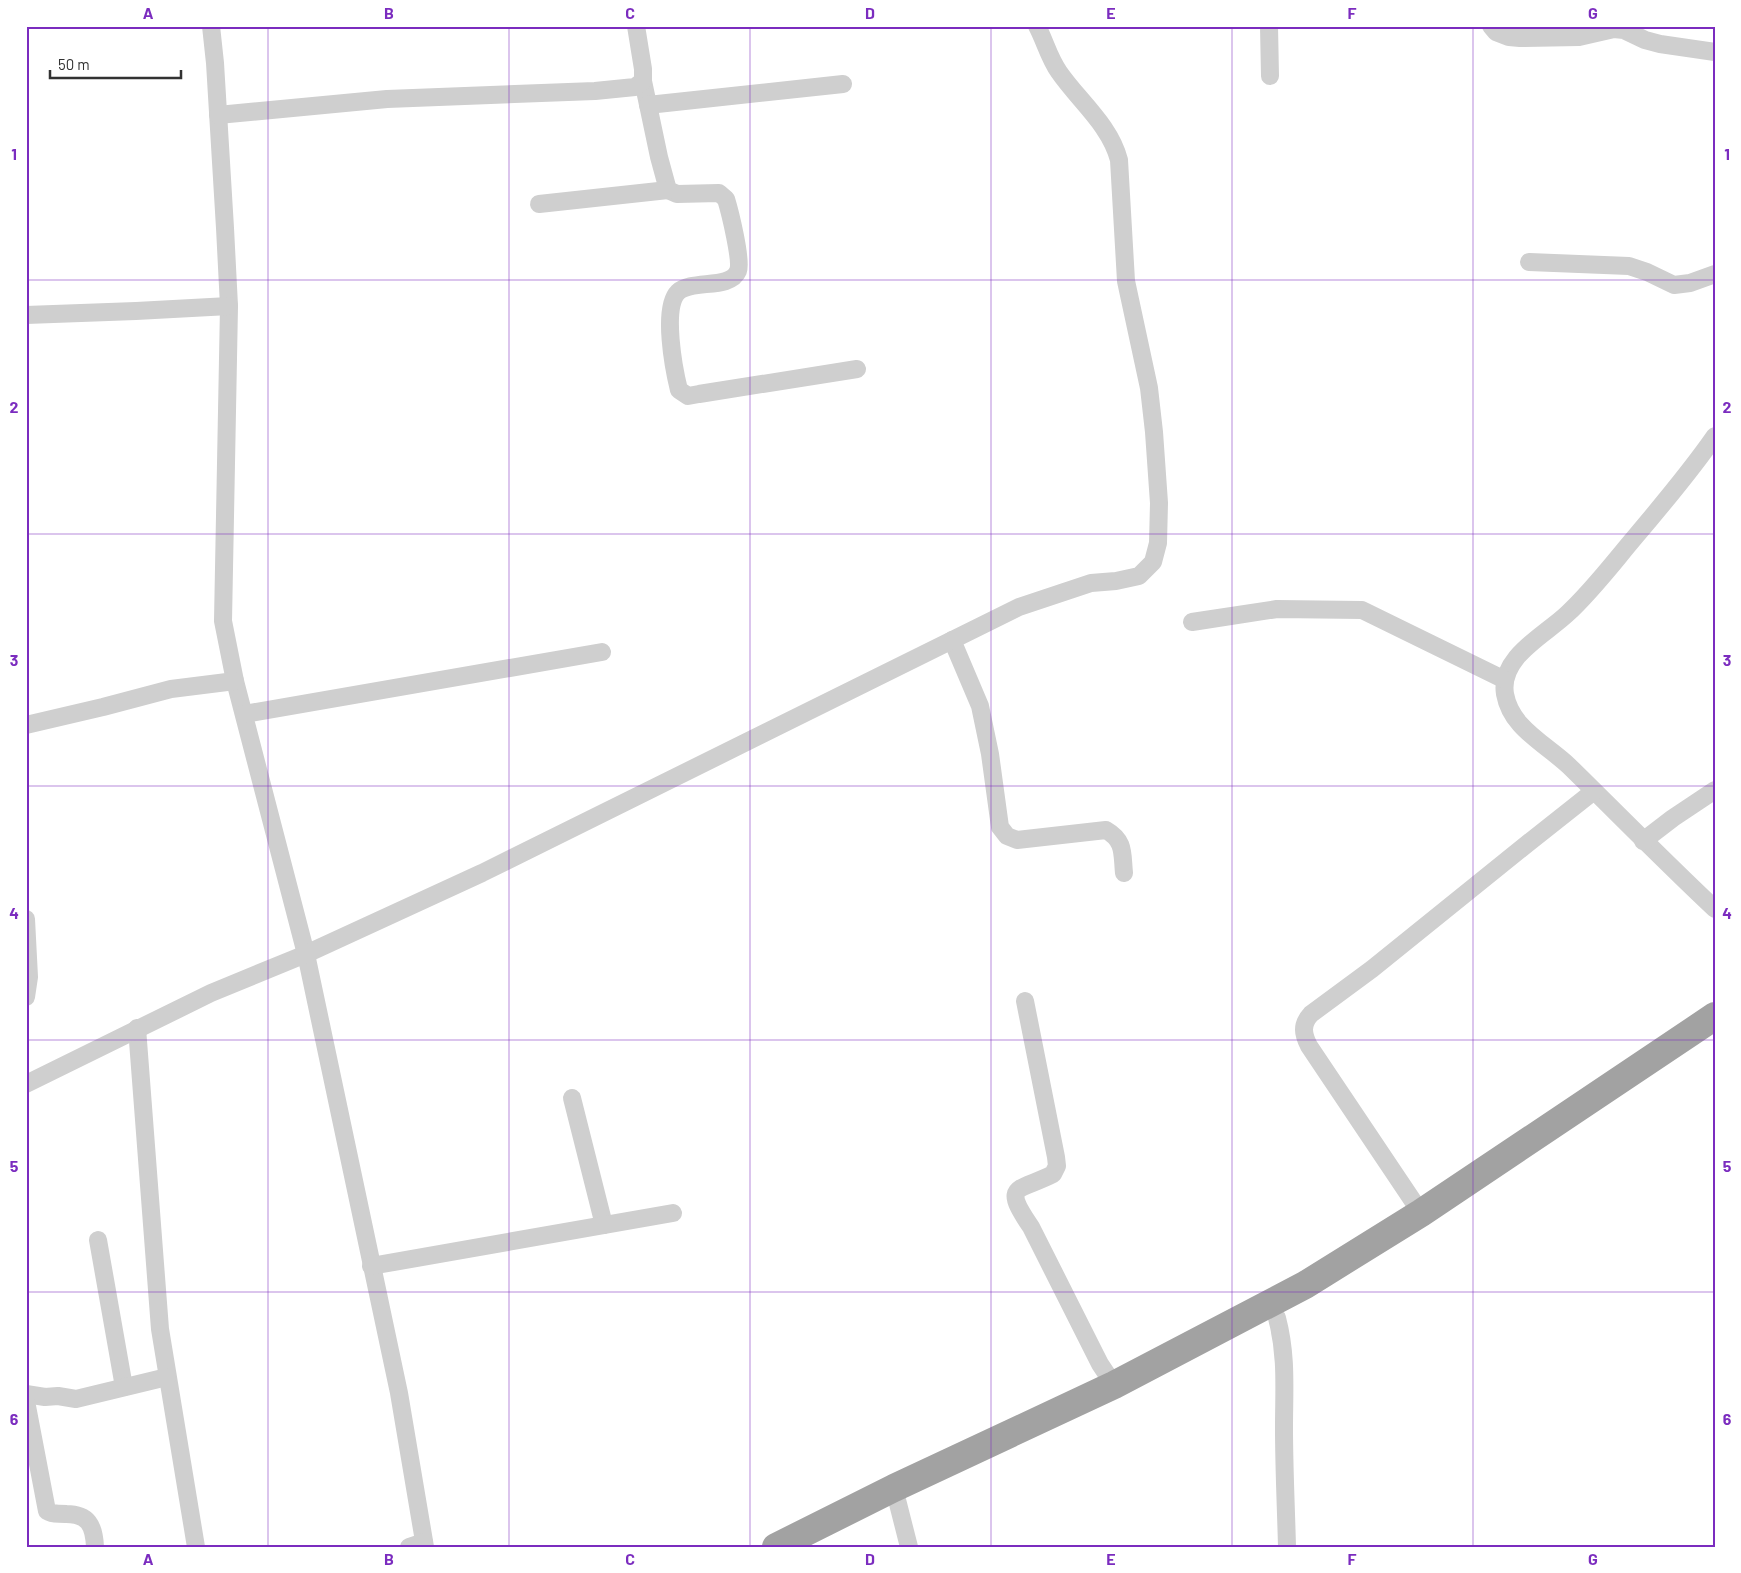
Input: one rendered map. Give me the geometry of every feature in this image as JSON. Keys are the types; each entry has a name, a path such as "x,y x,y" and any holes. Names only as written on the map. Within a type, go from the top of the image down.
{"highway":[{"path":"810,1547 896,1497 1305,1285 1421,1213 1715,1016"},
{"path":"776,1547 1116,1401 1277,1318 1348,1279 1413,1238 1500,1175 1715,1033"}],"street":[{"path":"211,26 229,306 223,621 235,681 306,954 399,1393 419,1545"},
{"path":"636,26 643,69 643,81 668,190"},
{"path":"26,1084 220,989 306,954 482,873 1019,607 1091,583 1139,576 1153,562 1158,543 1159,503 1154,432 1149,388 1126,281 1119,160 1109,136 1058,70 1037,26"},
{"path":"1269,26 1270,76"},
{"path":"1491,26 1496,32 1509,37 1520,38 1579,37 1614,28 1660,44 1715,52"},
{"path":"218,115 387,99 595,91 635,87 643,81"},
{"path":"648,105 843,84"},
{"path":"539,204 668,190 678,194 719,193 726,199 739,270 734,277 720,283 692,286 678,292 671,305 669,319 676,376 680,390 688,396 857,369"},
{"path":"1529,262 1630,266 1648,272 1674,285 1690,283 1715,274"},
{"path":"26,315 136,312 229,306"},
{"path":"1715,436 1690,472 1591,589 1567,614 1519,654 1509,667 1504,692 1507,703 1520,725 1565,762 1643,841 1715,909"},
{"path":"1192,622 1277,608 1362,610 1505,680"},
{"path":"952,640 980,706 990,754 1000,826 1006,836 1017,840 1106,830 1116,835 1121,844 1124,873"},
{"path":"244,714 602,652"},
{"path":"26,725 171,689 235,681"},
{"path":"1643,841 1715,790"},
{"path":"1421,1213 1309,1046 1303,1028 1306,1019 1372,969 1594,791"},
{"path":"26,919 29,977 26,997"},
{"path":"1025,1001 1057,1166 1053,1174 1022,1186 1016,1192 1015,1199 1100,1364 1114,1385"},
{"path":"137,1028 159,1314 167,1377 196,1547"},
{"path":"572,1098 604,1225"},
{"path":"372,1266 673,1213"},
{"path":"98,1240 124,1388"},
{"path":"1277,1318 1285,1360 1286,1547"},
{"path":"26,1394 76,1399 167,1377"},
{"path":"26,1401 47,1511 52,1514 74,1514 85,1518 90,1524 94,1547"},
{"path":"896,1497 909,1547"}]}
